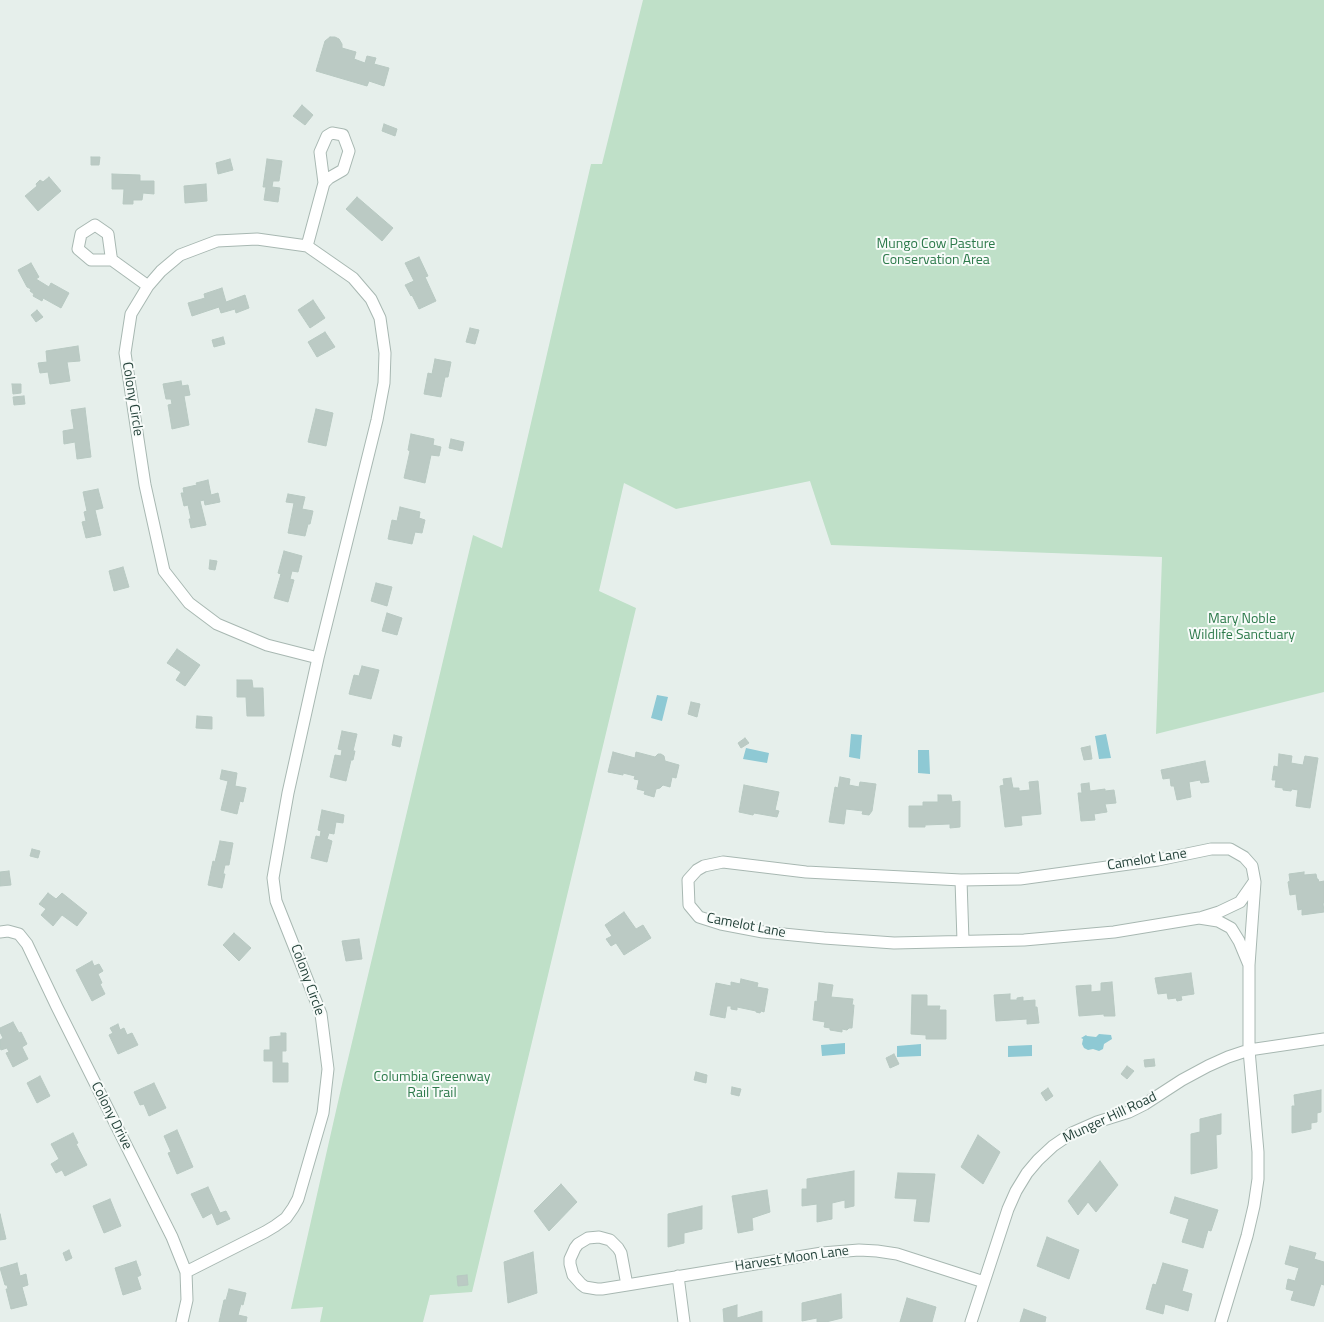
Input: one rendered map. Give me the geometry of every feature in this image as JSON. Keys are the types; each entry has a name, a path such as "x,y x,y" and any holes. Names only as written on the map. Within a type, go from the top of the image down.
{"street":[{"path":"307,246 324,183"},
{"name":"Colony Circle","path":"186,1272 265,1232 286,1218 298,1199 323,1113 328,1069 321,1014 276,901 273,878 288,793 318,658 377,420 384,383 385,353 380,318 371,299 352,278 307,246 257,239 217,241 180,255 161,271 148,286 131,314 125,353 145,485 164,571 189,602 217,624 267,645 318,658"},
{"path":"112,260 148,286"},
{"name":"Camelot Lane","path":"1221,1322 1247,1236 1258,1179 1258,1152 1249,1050 1249,965 1255,882 1252,866 1244,857 1230,849 1211,849 1158,860 1020,879 961,880 806,872 723,862 704,866 697,870 688,880 689,905 699,917 721,924 763,932 894,943 1024,940 1114,932 1199,918 1219,912 1240,902 1255,882"},
{"path":"961,880 963,941"},
{"name":"Camelot Lane","path":"1199,918 1218,921 1230,928 1239,941 1249,965"},
{"name":"Colony Drive","path":"0,932 8,931 19,934 27,944 172,1237 186,1272 187,1300 182,1322"},
{"name":"Munger Hill Road","path":"972,1322 1008,1209 1016,1191 1027,1173 1053,1146 1080,1129 1129,1112 1145,1104 1182,1080 1228,1057 1249,1050 1324,1039"},
{"name":"Harvest Moon Lane","path":"627,1285 621,1253 610,1240 599,1237 588,1238 575,1248 570,1259 573,1275 580,1284 591,1289 627,1285 822,1253 859,1250 897,1254 984,1282"},
{"path":"678,1276 684,1322"}],"green space":[{"path":"643,0 1324,0 1324,692 1156,734 1162,557 831,545 810,481 676,509 624,483 599,591 636,608 472,1292 430,1295 423,1322 320,1322 323,1307 291,1309 343,1080 473,535 502,548 591,164 602,164"}],"water":[{"path":"657,695 668,697 662,721 651,718"},
{"path":"851,734 862,735 860,759 849,757"},
{"path":"1106,734 1111,758 1099,759 1095,736"},
{"path":"746,748 769,753 767,763 743,759"},
{"path":"918,750 929,750 930,774 918,773"},
{"path":"1099,1034 1111,1035 1112,1039 1104,1044 1103,1049 1099,1051 1084,1048 1082,1044 1083,1039 1081,1038 1086,1035 1096,1037"},
{"path":"845,1043 845,1054 822,1056 821,1045"},
{"path":"921,1044 921,1056 897,1057 897,1046"},
{"path":"1032,1045 1032,1056 1008,1057 1008,1046"}],"building":[{"path":"330,37 339,39 342,48 356,52 354,59 365,63 367,56 376,58 374,64 389,68 384,86 369,81 367,86 316,71 325,41"},
{"path":"302,105 313,115 305,125 293,116"},
{"path":"384,124 397,129 395,136 382,131"},
{"path":"91,157 100,157 99,165 91,165"},
{"path":"230,159 233,170 218,174 216,163"},
{"path":"267,159 282,161 279,181 273,181 272,187 280,188 278,202 264,200 266,187 263,187"},
{"path":"112,174 140,175 140,181 154,181 154,194 143,193 142,200 133,200 133,204 123,204 124,189 112,189"},
{"path":"49,177 61,191 38,211 25,196 37,186 36,184 40,180 43,182"},
{"path":"206,184 207,201 185,203 184,186"},
{"path":"357,197 393,228 382,241 346,209"},
{"path":"419,257 428,276 425,277 436,301 419,309 405,285 414,281 405,263"},
{"path":"31,263 39,277 36,279 49,287 51,283 69,293 61,308 43,298 42,301 33,296 34,294 30,291 31,289 27,287 18,270"},
{"path":"222,288 226,302 245,295 249,308 236,313 235,309 221,313 219,307 192,316 188,303 205,298 204,294"},
{"path":"313,300 325,318 310,328 298,310"},
{"path":"37,310 43,317 36,322 31,315"},
{"path":"470,328 479,330 475,344 466,342"},
{"path":"325,332 335,347 317,357 308,342"},
{"path":"223,337 225,344 214,347 212,340"},
{"path":"78,346 80,361 67,362 70,381 50,384 48,372 40,373 38,363 47,362 46,351"},
{"path":"435,359 451,362 448,377 445,377 441,397 424,394 428,373 432,374"},
{"path":"181,381 182,386 188,385 190,395 184,396 189,425 172,429 168,405 172,404 171,399 166,399 163,384"},
{"path":"12,384 21,384 21,393 13,394"},
{"path":"24,396 25,404 14,405 13,397"},
{"path":"85,408 91,457 77,459 75,442 64,444 63,431 74,429 71,410"},
{"path":"316,409 333,413 326,446 308,442"},
{"path":"411,434 434,439 433,445 441,447 439,456 431,455 425,483 404,478 410,451 408,450"},
{"path":"451,439 464,442 462,451 449,448"},
{"path":"208,480 211,495 218,493 220,502 205,505 204,500 200,501 206,525 191,528 188,505 184,506 181,493 184,493 183,488"},
{"path":"98,489 103,508 95,510 101,535 86,538 82,522 86,521 84,512 87,511 83,492"},
{"path":"288,494 305,497 302,509 313,511 305,536 288,533 294,503 286,502"},
{"path":"400,507 420,512 419,518 425,520 422,533 415,532 412,544 388,539 392,520 397,521"},
{"path":"284,551 302,556 298,572 292,571 290,579 294,580 288,602 274,598 281,574 278,573"},
{"path":"210,560 217,561 215,570 209,569"},
{"path":"123,567 129,587 114,591 109,571"},
{"path":"376,583 392,587 387,606 371,601"},
{"path":"387,613 402,618 397,635 382,631"},
{"path":"177,649 200,665 185,686 176,680 181,672 167,663"},
{"path":"362,666 379,670 371,699 349,694 354,675 359,676"},
{"path":"237,680 252,680 253,688 263,688 264,716 247,716 246,697 237,697"},
{"path":"691,702 700,704 697,717 688,714"},
{"path":"197,716 212,717 212,729 196,728"},
{"path":"342,731 357,734 353,760 351,760 346,781 330,777 335,755 341,756 342,750 338,749"},
{"path":"394,735 402,737 400,747 392,745"},
{"path":"745,738 749,743 741,748 738,743"},
{"path":"1090,746 1092,759 1084,760 1081,748"},
{"path":"613,752 635,758 636,752 655,757 661,754 664,756 665,761 679,765 676,778 672,777 670,787 663,785 656,789 654,797 644,794 645,791 637,789 639,780 634,779 635,776 608,772"},
{"path":"1279,754 1292,756 1291,763 1303,765 1305,756 1318,758 1310,808 1296,806 1298,790 1283,790 1283,788 1275,787 1276,780 1272,780 1274,766 1278,767"},
{"path":"1205,761 1209,782 1201,783 1200,780 1189,782 1191,797 1177,800 1170,778 1163,779 1161,770"},
{"path":"222,770 237,773 235,786 246,788 243,802 240,801 237,814 221,810 228,781 220,779"},
{"path":"840,777 850,779 849,785 859,787 860,782 876,784 872,811 869,815 862,814 863,811 846,809 844,824 829,822 835,787 838,788"},
{"path":"1011,778 1013,788 1019,788 1019,791 1030,790 1029,782 1038,781 1041,814 1021,816 1022,825 1005,827 1000,786 1004,785 1003,779"},
{"path":"1089,783 1090,791 1114,790 1116,803 1105,804 1107,812 1094,814 1095,820 1081,821 1078,793 1082,793 1081,784"},
{"path":"744,785 779,792 775,810 779,811 777,817 739,812"},
{"path":"938,795 951,795 952,802 960,801 960,827 950,828 950,824 909,827 909,806 923,806 923,802 938,802"},
{"path":"322,810 344,815 343,823 336,822 334,834 329,833 327,839 332,841 327,862 311,858 316,836 320,837 321,831 318,830"},
{"path":"220,841 233,843 229,865 225,865 222,888 208,885"},
{"path":"32,849 40,851 38,858 30,856"},
{"path":"9,871 11,885 0,886 0,872"},
{"path":"1304,872 1304,875 1316,874 1319,882 1324,881 1324,912 1302,915 1302,909 1298,910 1296,894 1290,895 1289,874"},
{"path":"48,893 56,899 62,893 87,913 77,926 62,915 53,926 41,915 46,909 39,904"},
{"path":"624,912 636,929 643,925 651,938 624,955 616,943 611,946 606,939 612,936 605,925"},
{"path":"234,933 251,948 239,961 223,945"},
{"path":"359,939 362,959 346,961 342,941"},
{"path":"92,961 94,966 99,964 103,971 98,974 105,994 92,1001 76,970"},
{"path":"1191,973 1194,994 1181,996 1182,1000 1177,1001 1176,998 1168,999 1167,993 1158,994 1155,978"},
{"path":"741,979 758,983 757,987 768,989 764,1012 761,1011 760,1013 737,1007 737,1010 727,1006 725,1018 710,1015 716,983 731,986 731,982 740,984"},
{"path":"1112,982 1115,1016 1104,1016 1104,1014 1079,1016 1076,986 1091,985 1091,992 1101,991 1101,983"},
{"path":"819,983 833,985 831,997 853,999 852,1028 842,1029 842,1032 830,1030 830,1028 824,1027 825,1022 813,1020"},
{"path":"1010,994 1010,1000 1017,1000 1017,998 1023,997 1023,1001 1035,1000 1039,1023 1027,1024 1027,1019 996,1021 994,995"},
{"path":"912,995 927,995 927,1006 940,1006 939,1010 946,1010 946,1039 926,1039 926,1035 911,1034"},
{"path":"13,1022 27,1044 22,1047 28,1059 13,1067 6,1053 9,1052 7,1048 1,1050 0,1048 0,1040 3,1038 0,1028"},
{"path":"118,1024 120,1030 124,1028 127,1035 132,1033 138,1045 118,1054 109,1035 113,1033 110,1028"},
{"path":"281,1033 286,1033 286,1051 282,1051 282,1063 288,1063 288,1082 273,1082 273,1061 264,1061 264,1050 270,1050 270,1037 281,1036"},
{"path":"894,1054 899,1064 890,1068 886,1058"},
{"path":"1154,1059 1155,1066 1145,1067 1144,1060"},
{"path":"1127,1066 1134,1071 1127,1079 1121,1074"},
{"path":"696,1072 707,1075 706,1083 694,1080"},
{"path":"40,1076 50,1096 37,1103 27,1083"},
{"path":"154,1083 166,1108 149,1116 144,1104 140,1105 134,1092"},
{"path":"732,1087 741,1089 739,1096 731,1094"},
{"path":"1048,1088 1053,1096 1046,1101 1041,1093"},
{"path":"1321,1090 1321,1112 1317,1113 1317,1122 1311,1123 1311,1129 1292,1133 1292,1106 1295,1106 1294,1095"},
{"path":"1221,1114 1221,1134 1216,1135 1217,1168 1191,1174 1191,1134 1200,1132 1200,1119"},
{"path":"177,1130 193,1167 177,1174 168,1153 171,1152 164,1136"},
{"path":"73,1133 78,1143 76,1144 87,1165 65,1176 62,1170 56,1173 51,1164 59,1159 51,1144"},
{"path":"978,1135 1000,1152 983,1184 961,1167"},
{"path":"1100,1161 1118,1185 1096,1212 1088,1202 1078,1215 1068,1201"},
{"path":"854,1171 854,1206 845,1208 845,1200 832,1203 832,1219 817,1222 817,1204 802,1206 802,1189 807,1189 807,1179"},
{"path":"898,1173 935,1174 929,1222 914,1221 917,1199 895,1198"},
{"path":"561,1184 577,1202 549,1231 534,1211"},
{"path":"208,1187 220,1213 226,1211 230,1219 217,1225 212,1213 203,1218 191,1194"},
{"path":"767,1190 770,1212 752,1218 753,1230 738,1233 732,1196"},
{"path":"1175,1197 1218,1210 1211,1231 1208,1230 1203,1248 1182,1242 1189,1219 1170,1213"},
{"path":"110,1199 121,1226 104,1233 93,1206"},
{"path":"702,1206 702,1229 684,1233 684,1243 668,1247 668,1214"},
{"path":"0,1214 6,1239 0,1240"},
{"path":"1047,1237 1079,1250 1069,1279 1037,1266"},
{"path":"1290,1246 1316,1253 1314,1259 1324,1262 1324,1285 1321,1284 1314,1306 1291,1300 1294,1291 1286,1289 1288,1279 1295,1281 1299,1268 1285,1264"},
{"path":"69,1250 72,1258 66,1261 63,1253"},
{"path":"533,1252 537,1293 508,1303 504,1262"},
{"path":"136,1261 141,1275 137,1277 141,1289 123,1295 115,1268"},
{"path":"17,1263 20,1276 26,1274 28,1285 22,1287 27,1305 11,1309 6,1289 8,1289 7,1285 5,1285 0,1268"},
{"path":"1163,1263 1188,1270 1182,1291 1192,1294 1188,1311 1165,1304 1163,1314 1146,1309 1153,1284 1156,1285"},
{"path":"467,1275 468,1285 458,1286 457,1276"},
{"path":"229,1289 246,1293 238,1315 247,1317 246,1322 219,1322 224,1300 226,1300"},
{"path":"841,1294 842,1318 826,1322 817,1322 817,1318 802,1321 802,1303"},
{"path":"907,1298 936,1307 932,1322 900,1322"},
{"path":"737,1305 737,1318 762,1311 762,1322 724,1322 723,1309"},
{"path":"1024,1309 1046,1317 1045,1322 1020,1322"}],"park label":[{"name":"Mungo Cow Pasture Conservation Area","path":"936,254"},
{"name":"Mary Noble Wildlife Sanctuary","path":"1242,628"},
{"name":"Columbia Greenway Rail Trail","path":"432,1086"}]}
